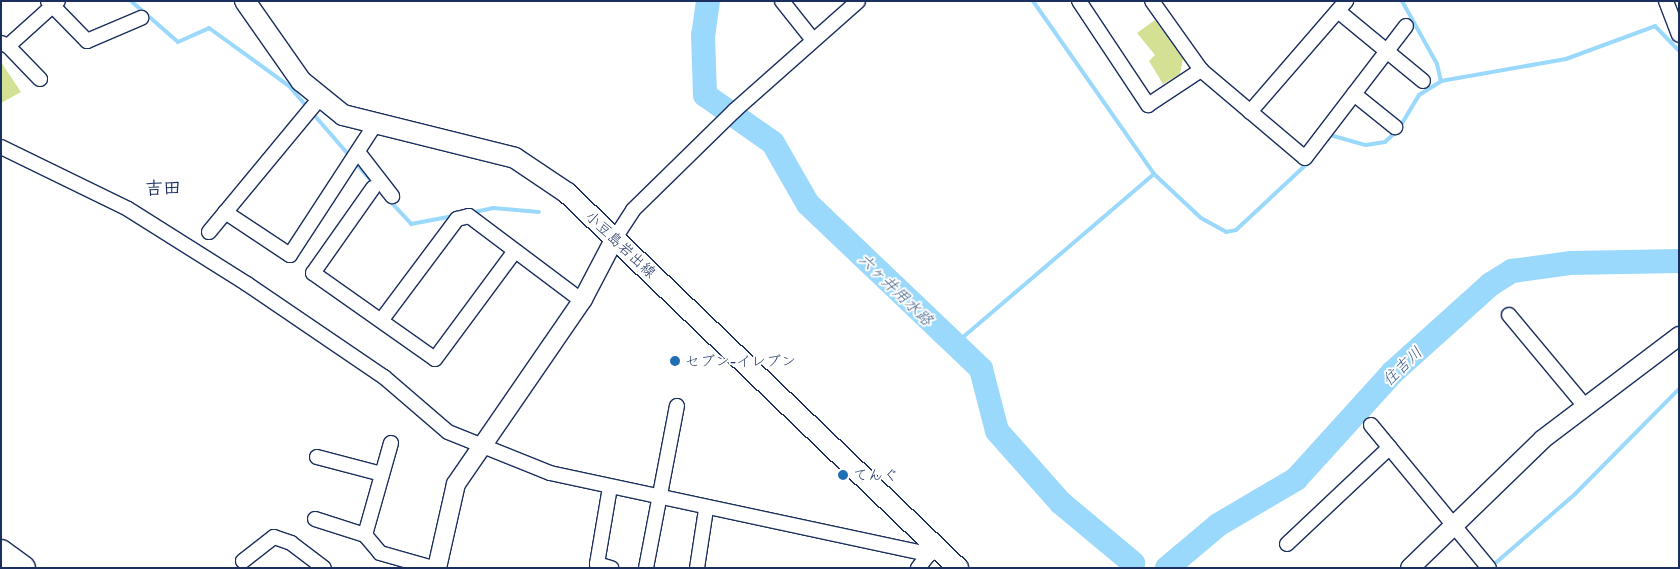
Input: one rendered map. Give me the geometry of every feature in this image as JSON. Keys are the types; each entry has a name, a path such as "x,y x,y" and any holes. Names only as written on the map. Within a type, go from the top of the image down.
{"highway":[{"path":"1,552 23,568"}],"main road":[{"name":"小豆島岩出線","path":"245,1 316,102 343,115 374,126 515,158 567,193 934,553 958,568"}],"street":[{"path":"782,1 813,40"},
{"path":"315,519 365,535 380,553 435,568 456,484 480,446 581,300 615,238 633,210 735,110 858,1"},
{"path":"1079,1 1148,105 1201,70"},
{"path":"1152,1 1201,70 1305,158 1406,26"},
{"path":"1666,1 1679,35"},
{"path":"40,79 5,45 53,3 87,41 140,18"},
{"path":"1250,112 1342,6 1387,51 1423,81"},
{"path":"1354,94 1395,127"},
{"path":"209,232 316,102"},
{"path":"226,212 290,255 374,126"},
{"path":"1,147 136,214 384,377 448,432 480,446 550,473 706,509 934,553"},
{"path":"354,157 392,196"},
{"path":"373,188 313,273 384,318 435,359 515,250"},
{"path":"384,318 457,219 469,216 581,300"},
{"path":"1509,315 1584,404"},
{"path":"1410,568 1584,404 1679,336"},
{"path":"646,568 657,498 677,406"},
{"path":"1372,424 1489,568"},
{"path":"365,535 391,444"},
{"path":"1287,544 1390,447"},
{"path":"317,457 382,474"},
{"path":"610,487 597,564 611,568"},
{"path":"697,568 706,509"},
{"path":"243,561 274,537 291,543 324,568"},
{"path":"918,568 934,553"}],"green space":[{"path":"1155,20 1183,59 1180,74 1163,84 1149,61 1155,55 1137,33"},
{"path":"1,62 21,92 1,103"}],"waterway":[{"path":"131,1 178,42 209,28 289,86 374,184"},
{"name":"六ヶ井用水路","path":"708,1 703,35 705,95 773,143 808,204 981,369 997,431 1061,503 1133,563"},
{"path":"1033,1 1154,174"},
{"path":"1402,1 1437,64 1441,81"},
{"path":"1328,139 1330,135 1366,145 1385,142 1398,130 1419,95 1441,81 1566,59 1655,26 1679,51"},
{"path":"955,344 1154,174 1201,218 1226,232 1236,230 1309,162"},
{"path":"389,200 411,224 453,216"},
{"path":"470,213 493,208 539,212"},
{"name":"住吉川","path":"1167,568 1218,525 1296,479 1392,373 1491,284 1512,271 1571,263 1679,261"},
{"path":"1492,566 1575,494 1679,389"}],"place":[{"name":"セブン-イレブン","path":"675,361"},
{"name":"てんぐ","path":"843,475"}],"district":[{"name":"吉田","path":"163,188"}]}
